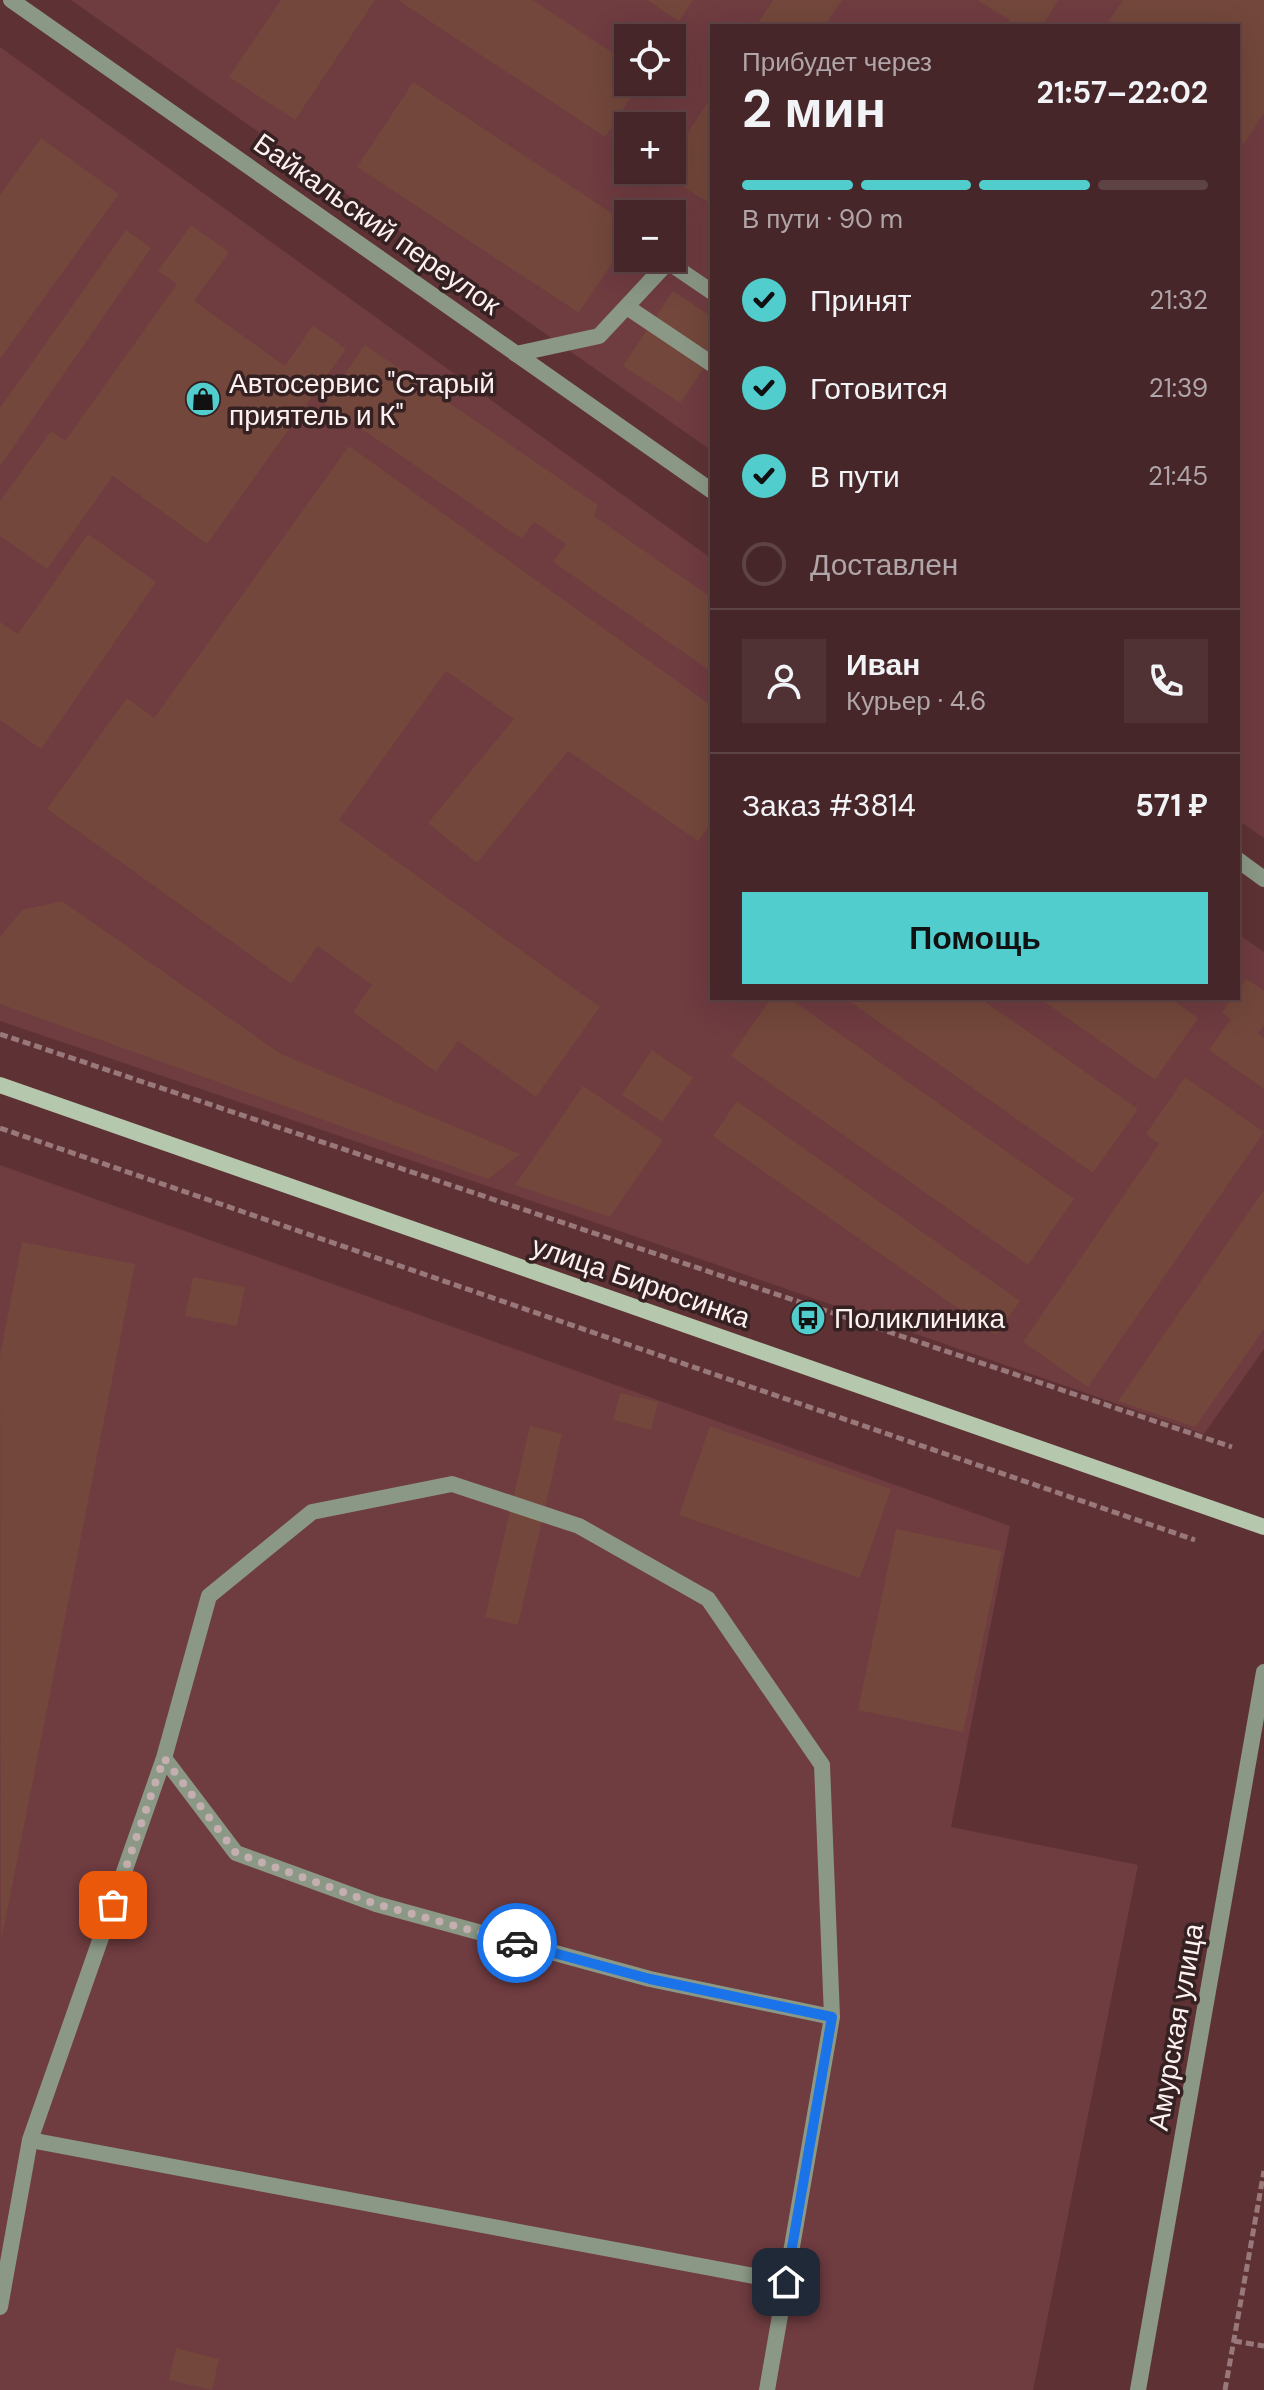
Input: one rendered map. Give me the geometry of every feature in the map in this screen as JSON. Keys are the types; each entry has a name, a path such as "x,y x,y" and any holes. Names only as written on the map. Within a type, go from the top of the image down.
{"main road":[{"name":"улица Бирюсинка","path":"0,1085 1264,1527"}],"street":[{"name":"Байкальский переулок","path":"11,0 710,490"},
{"path":"516,354 599,336 668,262 710,291"},
{"path":"627,307 710,363"},
{"path":"1240,861 1264,879"},
{"path":"0,2307 30,2140 164,1758 209,1596 312,1512 452,1484 579,1526 708,1599 822,1765 832,2017 767,2390"},
{"name":"Амурская улица","path":"1138,2390 1264,1672"},
{"path":"164,1758 236,1853 376,1904 650,1979 832,2017"},
{"path":"30,2140 786,2282"}],"path":[{"path":"0,1034 1232,1447"},
{"path":"0,1128 1195,1540"},
{"path":"1225,2390 1264,2171"},
{"path":"1234,2341 1264,2346"}],"shaded area":[{"path":"71,0 1264,0 1264,838 1240,821 1240,24 710,24 710,450"},
{"path":"0,47 710,558 710,1000 1240,1000 1240,935 1264,952 1264,1349 1204,1434 611,1228 0,1021"},
{"path":"0,1165 1010,1526 951,1827 1138,1865 1033,2390 0,2390"}],"building":[{"path":"281,0 375,0 295,120 229,77"},
{"path":"398,0 533,0 614,54 614,96 632,96 621,112 614,112 614,123 605,137"},
{"path":"647,0 693,0 679,21"},
{"path":"773,0 842,0 826,24 757,24"},
{"path":"977,0 1058,0 1043,24 1008,24 1010,20"},
{"path":"1123,0 1264,0 1264,113 1240,150 1240,24 1106,24"},
{"path":"413,82 614,215 614,260 579,313 357,167"},
{"path":"710,98 710,204 679,184 686,184 686,136"},
{"path":"41,138 119,194 0,359 0,195"},
{"name":"Автосервис \"Старый приятель и К\"","path":"191,225 229,252 194,301 285,366 313,325 346,349 207,544 113,476 47,569 0,536 0,501 51,431 65,441 177,284 158,271"},
{"path":"126,230 151,248 0,466 0,408"},
{"path":"673,291 710,316 710,359 680,403 623,366"},
{"path":"365,345 598,505 594,516 710,597 710,671 553,562 566,544 534,522 522,539 324,403"},
{"path":"349,446 710,705 710,825 698,841 568,751 477,863 428,823 514,719 446,671 339,820 600,1007 536,1097 458,1041 436,1072 353,1012 372,985 318,946 291,984 47,809 127,698 154,718"},
{"path":"88,534 156,582 41,749 0,720 0,622 18,634"},
{"path":"62,901 281,1054 520,1154 488,1179 0,1004 0,937 22,910"},
{"path":"1246,979 1264,991 1264,1025 1258,1034 1264,1038 1264,1089 1209,1050 1231,1019 1222,1013 1231,1000 1240,1000 1240,987"},
{"path":"770,1000 792,1000 1074,1199 1028,1265 731,1056"},
{"path":"848,1000 983,1000 1138,1109 1093,1173"},
{"path":"1042,1000 1173,1000 1198,1018 1155,1080"},
{"path":"652,1050 693,1078 662,1122 622,1095"},
{"path":"1185,1077 1264,1132 1088,1387 1023,1342 1159,1144 1146,1134"},
{"path":"583,1086 663,1140 610,1217 515,1185"},
{"path":"737,1101 1020,1301 996,1335 713,1136"},
{"path":"1264,1190 1264,1329 1195,1427 1118,1401"},
{"path":"22,1242 135,1264 1,1942 0,1356"},
{"path":"193,1277 245,1287 237,1326 185,1316"},
{"path":"620,1393 658,1402 651,1430 613,1420"},
{"path":"530,1426 562,1434 518,1625 485,1617"},
{"path":"710,1426 891,1489 860,1578 679,1515"},
{"path":"896,1529 1002,1551 963,1732 858,1710"},
{"path":"176,2348 219,2359 212,2390 169,2380"}],"way so far":[{"path":"113,1905 164,1758 236,1853 376,1904 517,1943"}],"place":[{"name":"Автосервис \"Старый приятель и К\"","path":"203,399"},
{"name":"Поликлиника","path":"808,1318"}],"route":[{"path":"517,1943 650,1979 832,2017 786,2282"}]}
